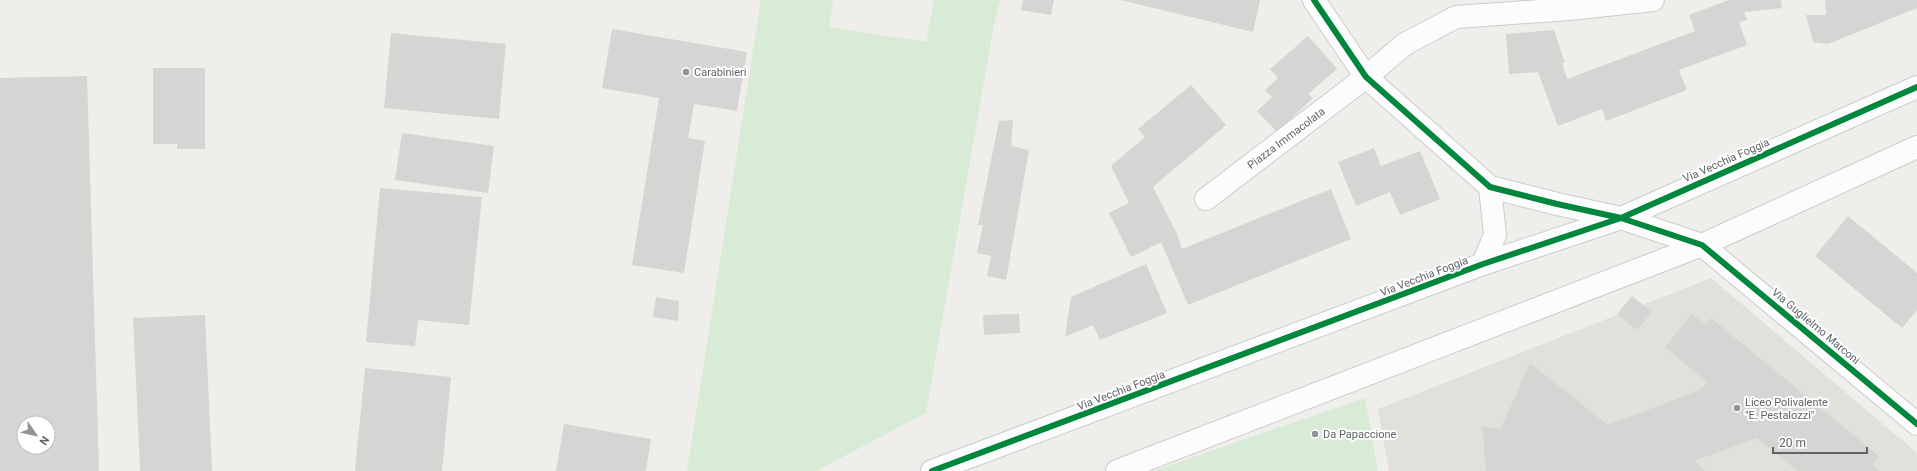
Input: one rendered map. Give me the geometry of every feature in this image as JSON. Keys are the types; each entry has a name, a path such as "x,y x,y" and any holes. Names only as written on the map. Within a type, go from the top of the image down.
{"street":[{"path":"1314,0 1366,77 1490,187 1621,218 1702,245"},
{"name":"Piazza Immacolata","path":"1206,199 1366,77 1405,44 1456,17 1562,10 1653,0"},
{"name":"Via Vecchia Foggia","path":"932,471 1483,264 1621,218 1917,87"},
{"path":"1117,471 1702,245 1917,147"},
{"path":"1483,264 1495,235 1490,187"},
{"name":"Via Guglielmo Marconi","path":"1702,245 1917,424"}],"shaded area":[{"path":"1711,278 1917,453 1917,471 1389,471 1378,409"}],"green space":[{"path":"761,0 833,0 829,27 926,42 934,0 1000,0 993,30 926,413 816,471 687,471"},
{"name":"Da Papaccione","path":"1365,398 1378,471 1153,471"}],"building":[{"path":"1023,0 1054,0 1051,15 1021,10"},
{"path":"1121,0 1260,0 1253,32"},
{"path":"1729,0 1781,0 1782,8 1744,12 1747,20 1739,22 1747,45 1679,70 1687,90 1606,121 1602,109 1558,126 1538,72 1509,74 1506,34 1554,30 1565,63 1562,63 1567,79 1695,31 1689,15"},
{"path":"1825,0 1917,0 1917,8 1828,44 1813,42 1806,15 1826,15"},
{"path":"612,29 747,52 737,111 694,104 688,138 705,141 684,273 632,265 659,98 602,88"},
{"path":"391,33 506,44 499,119 384,108"},
{"path":"1308,36 1337,69 1308,94 1313,98 1277,132 1257,111 1272,97 1265,90 1278,78 1270,69"},
{"path":"153,68 205,68 205,149 177,149 177,144 153,144"},
{"path":"87,76 99,471 0,471 0,78"},
{"path":"1191,85 1226,125 1153,187 1177,234 1182,249 1331,189 1351,239 1188,305 1161,242 1131,257 1109,213 1129,203 1111,166 1145,137 1138,129"},
{"path":"1013,120 1011,146 1029,150 1006,280 987,276 991,256 977,253 983,225 978,225 999,121"},
{"path":"402,133 494,146 488,193 395,180"},
{"path":"1374,148 1381,166 1420,151 1440,199 1400,215 1390,192 1356,206 1338,162"},
{"path":"380,188 482,197 469,325 418,320 415,346 366,342"},
{"path":"1848,216 1917,273 1917,310 1902,328 1815,256"},
{"path":"1146,264 1167,313 1100,340 1093,325 1065,337 1071,297"},
{"path":"1632,296 1652,312 1637,330 1617,314"},
{"path":"656,297 679,301 678,321 653,317"},
{"path":"1019,314 1020,333 984,335 983,315"},
{"name":"Liceo Polivalente \"E. Pestalozzi\"","path":"1692,314 1705,324 1711,318 1879,456 1872,465 1879,471 1798,471 1757,438 1694,461 1705,471 1486,471 1482,426 1501,429 1530,363 1608,425 1700,390 1707,382 1665,347"},
{"path":"205,315 212,471 140,471 133,318"},
{"path":"365,368 451,377 442,471 355,471"},
{"path":"564,424 651,439 646,471 556,471"}],"cycle path":[{"path":"1314,0 1366,77 1490,187 1621,218 1702,245 1917,424"},
{"path":"932,471 1483,264 1621,218 1917,87"}],"place":[{"name":"Carabinieri","path":"686,72"},
{"name":"Liceo Polivalente \"E. Pestalozzi\"","path":"1737,408"},
{"name":"Da Papaccione","path":"1315,434"}]}
